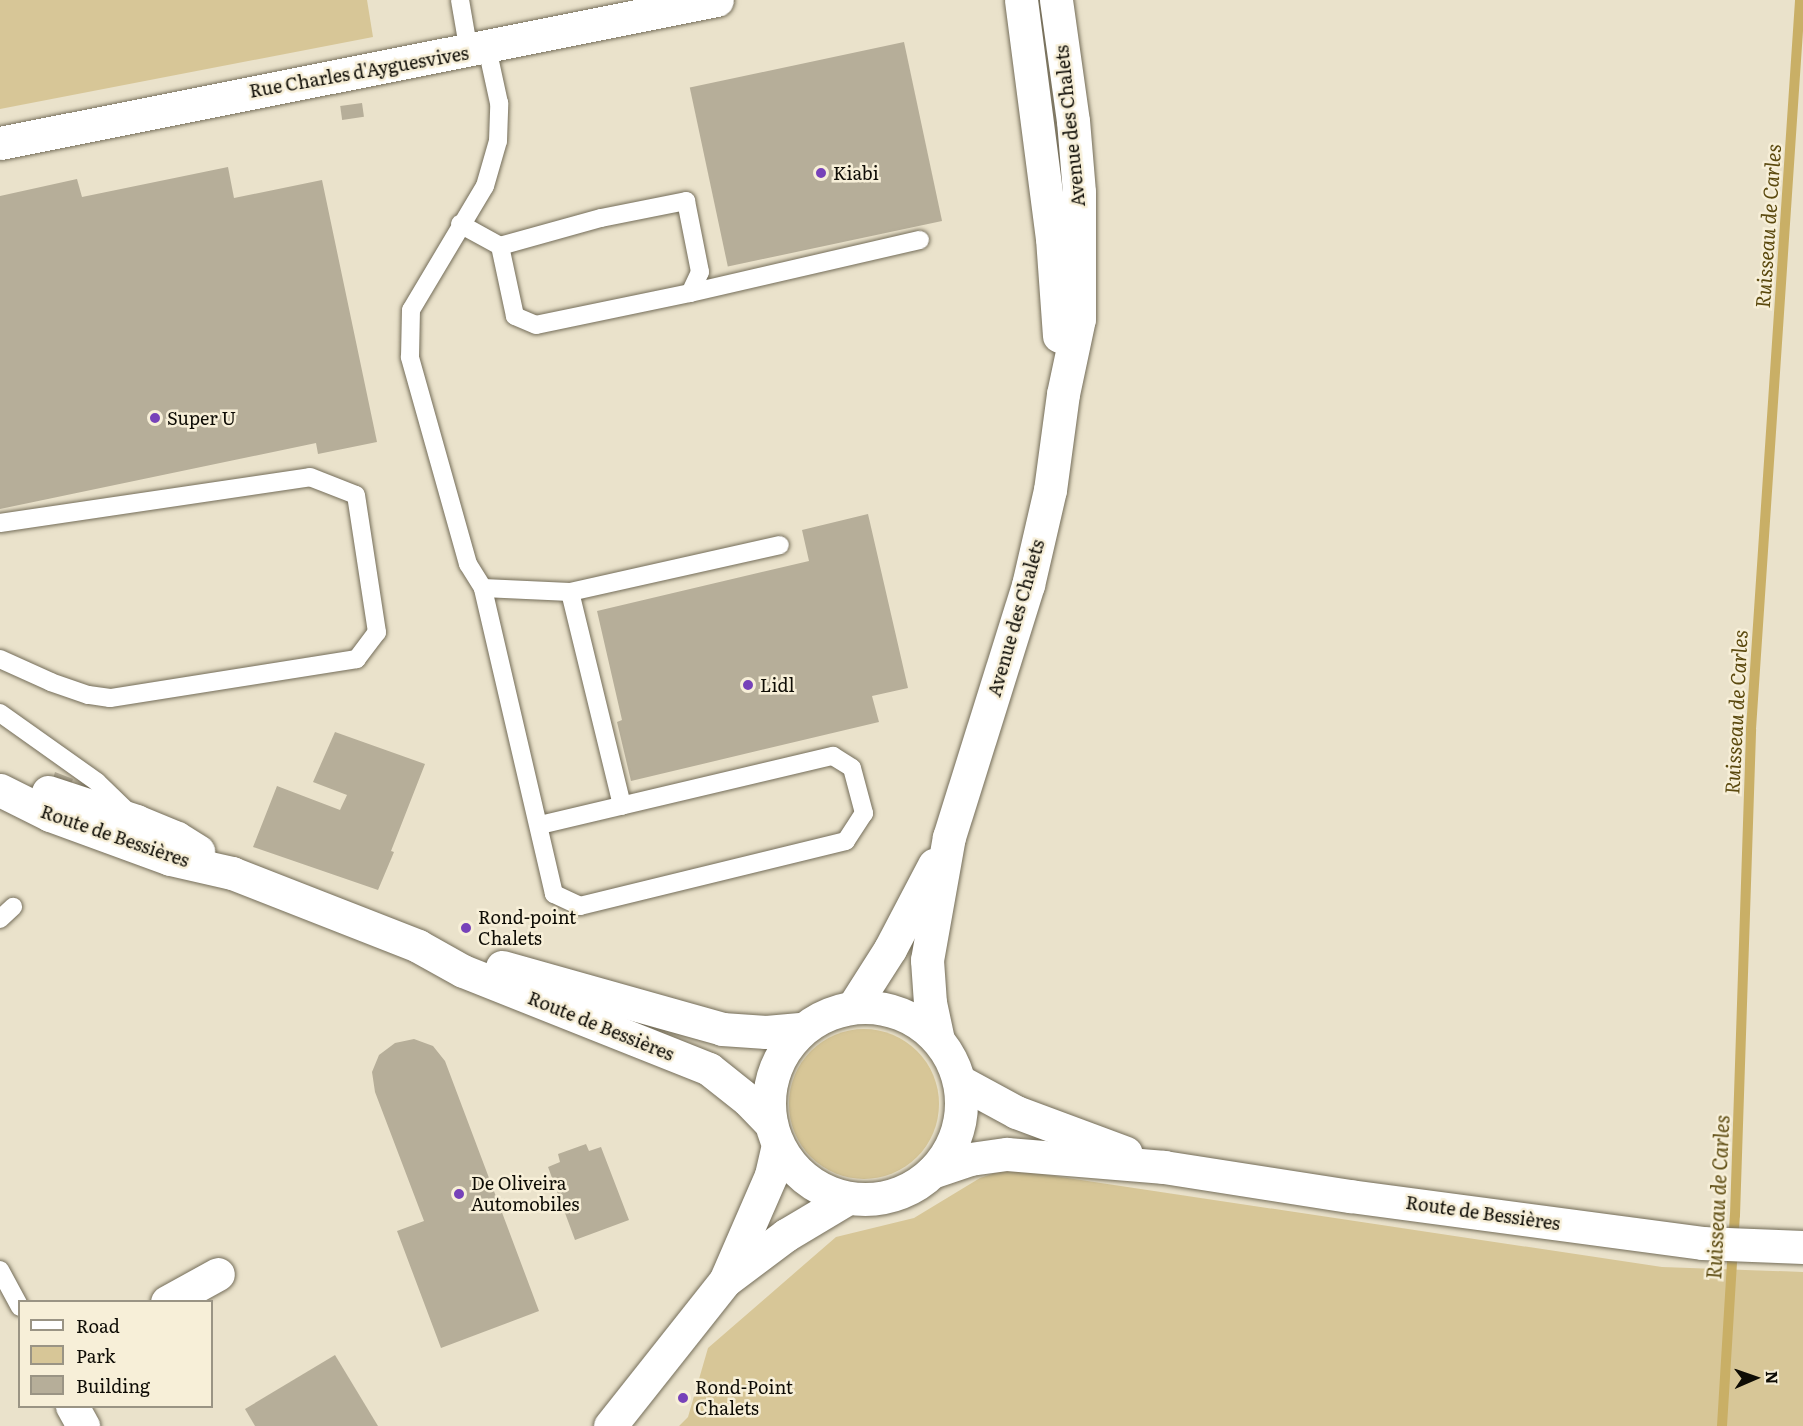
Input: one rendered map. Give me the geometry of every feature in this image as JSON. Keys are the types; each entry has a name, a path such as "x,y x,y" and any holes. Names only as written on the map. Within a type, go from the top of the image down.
{"main road":[{"name":"Rue Charles d'Ayguesvives","path":"0,143 306,80 478,50 717,0"},
{"name":"Avenue des Chalets","path":"1021,0 1052,238 1063,394"},
{"name":"Avenue des Chalets","path":"938,1040 930,1003 927,960 949,837 1028,585 1050,490 1063,394 1078,319 1081,244 1073,121 1056,0"},
{"name":"Route de Bessières","path":"0,780 59,795 136,821 177,838 232,873"},
{"name":"Route de Bessières","path":"0,790 50,815 170,859 232,873 418,946 463,971 709,1069 747,1100 774,1135 799,1174 822,1190 848,1198 871,1200 893,1196 914,1186 932,1172 944,1158 959,1121 961,1101 958,1081 950,1060 938,1040 920,1024 899,1013 877,1007 853,1007 818,1018 803,1029 785,1049 774,1072 769,1098 774,1135"},
{"name":"Avenue des Chalets","path":"853,1007 890,949 949,837"},
{"name":"Route de Bessières","path":"418,946 468,957 722,1029 766,1032 803,1029"},
{"name":"Route de Bessières","path":"958,1081 1017,1112 1164,1167"},
{"path":"610,1426 724,1281 771,1176 774,1135"},
{"name":"Route de Bessières","path":"932,1172 970,1159 1007,1155 1164,1167 1361,1197 1702,1243 1803,1247"},
{"path":"724,1281 786,1235 848,1198"},
{"path":"171,1300 218,1274"},
{"path":"73,1408 83,1426"}],"lane":[{"path":"460,0 499,103 498,141 485,186 460,224 411,310 410,357 468,564 483,588 540,825 554,894 580,906 846,841 864,813 852,768 833,756 540,825"},
{"path":"460,224 500,246 601,218 686,201 700,272 690,293"},
{"path":"500,246 515,315 536,325 690,293 920,240"},
{"path":"0,523 310,477 356,495 377,632 357,659 110,698 88,695 51,682 0,659"},
{"path":"483,588 570,592 780,544"},
{"path":"570,592 622,806"},
{"path":"0,712 97,782 136,821"},
{"path":"0,1270 18,1303"}],"green space":[{"path":"0,0 367,0 373,37 0,109"},
{"path":"864,1029 893,1034 906,1041 917,1051 927,1062 934,1075 939,1104 934,1133 927,1146 917,1157 906,1167 893,1174 864,1179 835,1174 822,1167 811,1157 801,1146 794,1133 789,1104 794,1075 801,1062 811,1051 822,1041 835,1034"},
{"path":"1007,1169 1662,1267 1803,1272 1803,1426 679,1426 688,1417 708,1348 836,1237 914,1218 980,1178"}],"building":[{"path":"904,42 942,221 728,267 690,88"},
{"path":"362,103 364,117 342,120 340,106"},
{"path":"228,167 234,198 322,180 377,442 318,454 316,443 0,509 0,196 77,179 82,197"},
{"path":"868,514 908,688 872,696 879,722 631,781 617,722 622,720 597,611 809,561 802,530"},
{"path":"335,732 425,764 378,890 253,847 277,786 340,810 347,795 313,782"},
{"path":"55,772 73,779 70,787 52,782"},
{"path":"414,1039 433,1046 445,1061 539,1311 441,1348 397,1231 424,1221 375,1092 372,1072 379,1055 395,1043"},
{"path":"586,1144 589,1151 601,1147 629,1220 575,1240 548,1167 560,1162 558,1154"},
{"path":"335,1355 378,1426 255,1426 245,1409"}],"waterway":[{"name":"Ruisseau de Carles","path":"1722,1426 1735,1215 1751,729 1800,0"}],"place":[{"name":"Kiabi","path":"821,173"},
{"name":"Super U","path":"155,418"},
{"name":"Lidl","path":"748,685"},
{"name":"Rond-point Chalets","path":"466,928"},
{"name":"De Oliveira Automobiles","path":"459,1194"},
{"name":"Rond-Point Chalets","path":"683,1398"}]}
